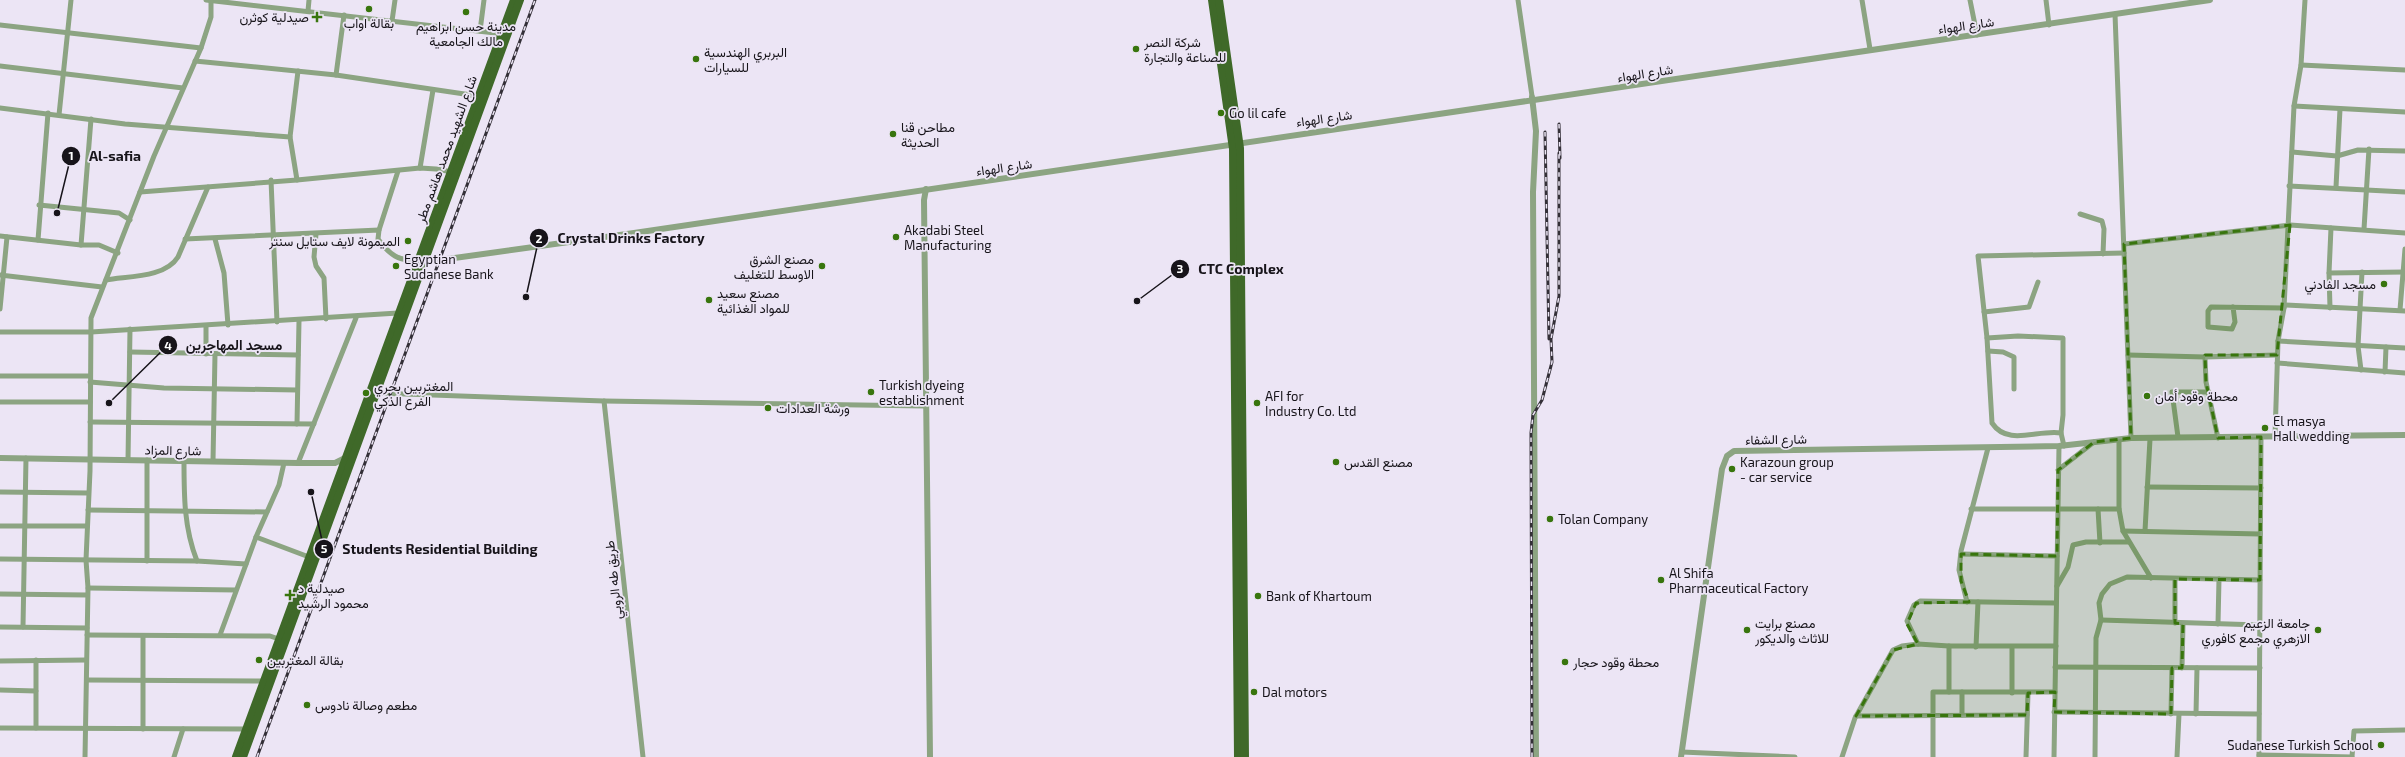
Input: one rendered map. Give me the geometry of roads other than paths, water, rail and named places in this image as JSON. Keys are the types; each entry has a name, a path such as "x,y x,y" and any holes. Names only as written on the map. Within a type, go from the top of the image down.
{"main road":[{"name":"شارع الشهيد محمد هاشم مطر","path":"236,757 309,557 376,393 421,259 504,34 514,0"},
{"name":"شارع الشهيد محمد هاشم مطر","path":"453,172 478,96 520,0"},
{"path":"1212,0 1236,144 1238,757"},
{"path":"1219,0 1236,144 1245,757"},
{"name":"شارع الشهيد محمد هاشم مطر","path":"243,757 332,502 345,458 398,313 421,259"}],"street":[{"path":"59,115 71,0"},
{"path":"206,0 480,30 504,34"},
{"path":"85,757 88,588 86,560 90,459 92,311 118,253 166,127 201,48 211,18 211,0"},
{"path":"262,6 263,0"},
{"path":"308,11 310,0"},
{"path":"392,21 394,0"},
{"path":"480,30 484,0"},
{"path":"1518,0 1533,98 1536,132 1533,192 1536,757"},
{"path":"1862,0 1870,49"},
{"path":"1970,0 1977,35"},
{"path":"2046,0 2049,25"},
{"name":"شارع الهواء","path":"421,259 440,260 1236,144 1533,98 1870,49 2049,25 2210,0"},
{"path":"2275,436 2278,340 2284,307 2290,224 2289,186 2294,106 2301,65 2305,0"},
{"path":"2115,14 2131,438"},
{"path":"336,75 344,15"},
{"path":"0,25 201,48"},
{"path":"195,61 336,75 478,96"},
{"path":"2301,65 2405,70"},
{"path":"0,66 183,88"},
{"path":"297,180 290,137 298,71"},
{"path":"420,168 433,90"},
{"path":"2294,106 2405,112"},
{"path":"0,108 166,127 290,137"},
{"path":"2336,187 2340,108"},
{"path":"38,240 39,205 48,114"},
{"path":"81,245 91,119"},
{"path":"2292,152 2337,156 2369,149 2405,151"},
{"path":"2364,229 2369,149"},
{"path":"140,192 208,187 271,180 297,180 420,168 453,172"},
{"path":"398,171 379,230 378,239 391,255 404,260 421,259"},
{"path":"271,180 277,322"},
{"path":"2289,186 2336,187 2405,192"},
{"path":"106,280 161,271 170,267 178,257 208,187"},
{"path":"926,189 924,200 929,540 930,757"},
{"path":"39,205 119,213 130,220"},
{"path":"2080,214 2102,221 2104,229 2103,254"},
{"path":"2124,244 2290,224 2405,233"},
{"path":"2330,308 2329,273 2331,228"},
{"path":"185,239 215,239 379,230"},
{"path":"316,234 314,257 316,266 324,278 326,319"},
{"path":"0,236 81,245 105,246 118,253"},
{"path":"0,309 1,275 7,236"},
{"path":"215,239 224,273 228,325"},
{"path":"2234,307 2235,322 2232,328 2208,328 2209,308 2234,307 2360,308 2403,311 2405,249"},
{"path":"2061,433 2014,436 2002,433 1995,427 1991,416 1987,338 1978,256 2124,253"},
{"path":"2360,370 2358,346 2362,272"},
{"path":"2329,273 2404,272"},
{"path":"1,275 102,288"},
{"path":"1984,312 2029,307 2038,282"},
{"path":"0,332 91,332 356,318 398,313"},
{"path":"298,463 356,318"},
{"path":"297,424 298,321"},
{"path":"206,326 206,354"},
{"path":"128,460 130,329"},
{"path":"1987,338 2018,336 2063,338 2062,446 2058,470 2054,757"},
{"path":"2278,340 2405,348"},
{"path":"2385,372 2386,347"},
{"path":"130,352 298,355"},
{"path":"1988,352 2003,352 2014,357 2014,389"},
{"path":"213,461 215,354"},
{"path":"2128,355 2205,357 2277,355"},
{"path":"2205,357 2206,382 2218,438"},
{"path":"2277,363 2405,373"},
{"path":"0,376 90,376"},
{"path":"90,382 164,388 298,390"},
{"path":"2178,437 2172,392 2209,392"},
{"path":"376,393 604,401 926,406"},
{"name":"طريق طه الروبي","path":"604,401 643,757"},
{"path":"0,402 90,402"},
{"path":"90,422 314,424"},
{"name":"شارع الشفاء","path":"1681,754 1719,484 1724,462 1730,453 1760,450 2062,446 2131,438 2150,439 2178,437 2218,438 2405,435"},
{"path":"2261,437 2259,756 2352,757 2354,730 2405,730"},
{"path":"2145,531 2150,439"},
{"path":"2119,440 2119,509 2123,531 2128,542 2151,578"},
{"path":"2058,470 2094,442"},
{"path":"1967,602 1959,570 1961,554 1971,509 1988,448"},
{"name":"شارع المزاد","path":"0,458 336,463 345,458"},
{"path":"23,627 26,458"},
{"path":"147,460 147,561"},
{"path":"184,461 184,512 188,535 197,561"},
{"path":"220,635 256,537 279,485 284,463"},
{"path":"2148,487 2261,488"},
{"path":"0,492 88,493"},
{"path":"1971,509 2119,509"},
{"path":"2098,509 2100,543"},
{"path":"88,510 267,512"},
{"path":"0,526 87,526"},
{"path":"2123,531 2260,534"},
{"path":"256,537 309,557"},
{"path":"2056,589 2068,568 2073,545 2080,542 2128,542"},
{"path":"1961,554 2057,556"},
{"path":"0,559 197,561 246,564"},
{"path":"2095,757 2094,668 2096,638 2101,620 2099,602 2102,594 2110,584 2127,577 2260,580"},
{"path":"2175,579 2175,623"},
{"path":"2218,579 2218,624"},
{"path":"88,588 236,590"},
{"path":"0,594 87,595"},
{"path":"1976,646 1978,602"},
{"path":"1918,644 1907,621 1916,603 2056,603"},
{"path":"2101,620 2183,624 2260,625"},
{"path":"2182,668 2183,624"},
{"path":"0,627 87,628"},
{"path":"87,635 270,636 279,639"},
{"path":"143,636 143,729"},
{"path":"1842,757 1856,716 1893,650 1902,646 1918,644 2012,647 2056,646"},
{"path":"1949,646 1949,692"},
{"path":"2012,647 2012,693"},
{"path":"36,660 36,728"},
{"path":"0,661 86,660"},
{"path":"2055,667 2260,668"},
{"path":"2171,714 2172,668"},
{"path":"2196,714 2197,668"},
{"path":"87,680 264,681"},
{"path":"0,690 36,691"},
{"path":"1933,757 1933,692 2055,692"},
{"path":"1962,692 1962,715"},
{"path":"2026,757 2028,693"},
{"path":"2054,712 2259,714"},
{"path":"2177,757 2179,714"},
{"path":"1856,716 2028,715"},
{"path":"0,728 246,729"},
{"path":"174,757 183,729"},
{"path":"1681,754 1795,757"}],"railway":[{"path":"257,757 535,0"},
{"path":"1559,124 1560,158"},
{"path":"1545,132 1549,339"},
{"path":"1532,757 1531,433 1533,415 1542,400 1552,362 1551,339 1559,296 1559,153"}],"place":[{"name":"بقالة اواب","path":"369,9"},
{"name":"مدينة حسن ابراهيم مالك الجامعية","path":"466,12"},
{"name":"صيدلية كوثرن","path":"317,17"},
{"name":"شركة النصر للصناعة والتجارة","path":"1136,49"},
{"name":"البربري الهندسية للسيارات","path":"696,59"},
{"name":"Go lil cafe","path":"1221,113"},
{"name":"مطاحن قنا الحديثة","path":"893,134"},
{"name":"Al-safia","path":"57,213"},
{"name":"Akadabi Steel Manufacturing","path":"896,237"},
{"name":"الميمونة لايف ستايل سنتر","path":"408,241"},
{"name":"Egyptian Sudanese Bank","path":"396,266"},
{"name":"مصنع الشرق الاوسط للتغليف","path":"822,266"},
{"name":"مسجد الفادني","path":"2384,284"},
{"name":"Crystal Drinks Factory","path":"526,297"},
{"name":"مصنع سعيد للمواد الغذائية","path":"709,300"},
{"name":"CTC Complex","path":"1137,301"},
{"name":"Turkish dyeing establishment","path":"871,392"},
{"name":"المغتربين بحري الفرع الذكي","path":"366,393"},
{"name":"محطة وقود أمان","path":"2147,396"},
{"name":"مسجد المهاجرين","path":"109,403"},
{"name":"AFI for Industry Co. Ltd","path":"1257,403"},
{"name":"ورشة العدادات","path":"768,408"},
{"name":"El masya Hall wedding","path":"2265,428"},
{"name":"مصنع القدس","path":"1336,462"},
{"name":"Karazoun group - car service","path":"1732,469"},
{"name":"Students Residential Building","path":"311,492"},
{"name":"Tolan Company","path":"1550,519"},
{"name":"Al Shifa Pharmaceutical Factory","path":"1661,580"},
{"name":"صيدلية د محمود الرشيد","path":"290,595"},
{"name":"Bank of Khartoum","path":"1258,596"},
{"name":"مصنع برايت للاثاث والديكور","path":"1747,630"},
{"name":"جامعة الزعيم الازهري مجمع كافوري","path":"2318,630"},
{"name":"بقالة المغتربين","path":"259,660"},
{"name":"محطة وقود حجار","path":"1565,662"},
{"name":"Dal motors","path":"1254,692"},
{"name":"مطعم وصالة نادوس","path":"307,705"},
{"name":"Sudanese Turkish School","path":"2381,745"}]}
